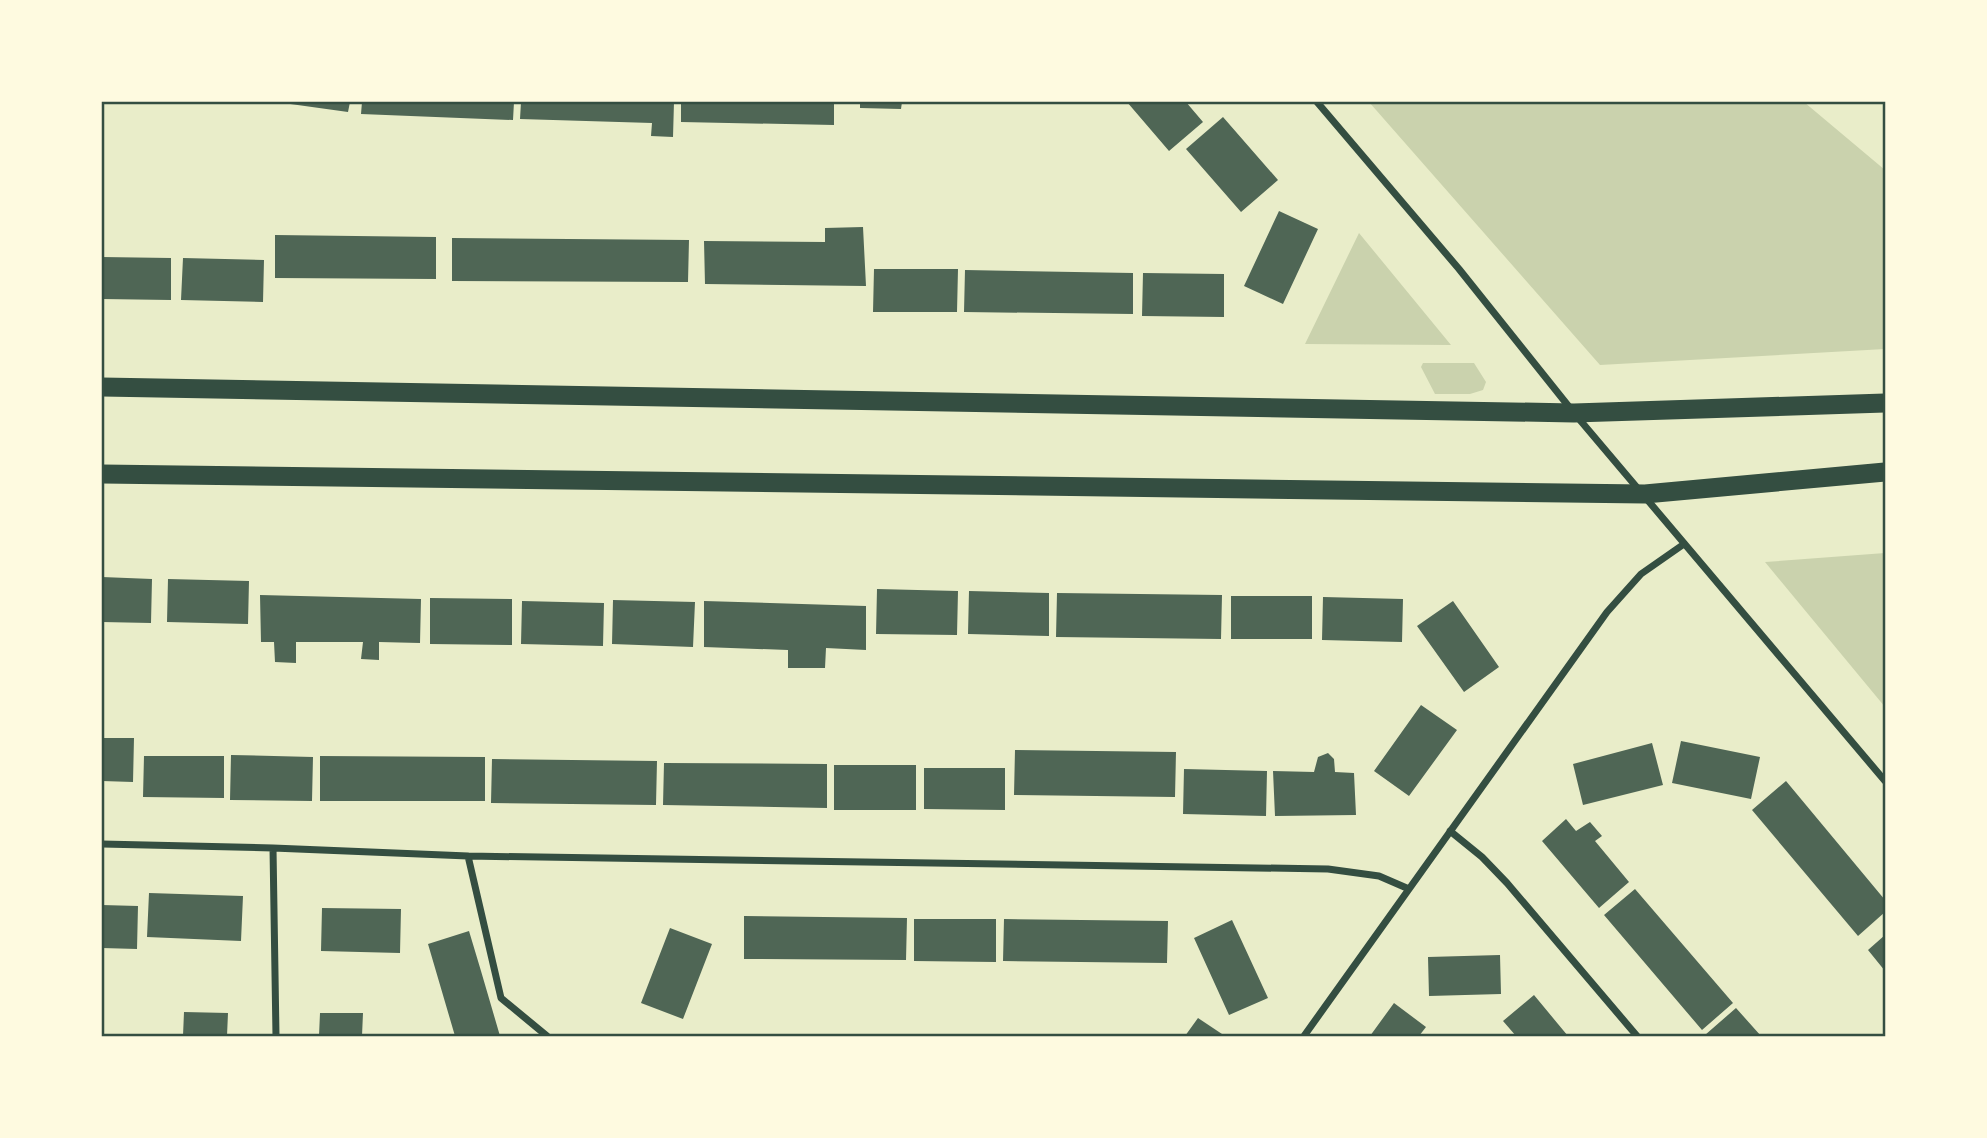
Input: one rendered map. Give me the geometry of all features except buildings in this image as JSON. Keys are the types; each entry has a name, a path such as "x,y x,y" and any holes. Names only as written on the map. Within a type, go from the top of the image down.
{"highway":[{"path":"102,387 1574,413 1885,403"},
{"path":"102,474 1645,495 1885,472"}],"street":[{"path":"1317,102 1459,269 1574,413 1885,781"},
{"path":"1304,1037 1622,593 1641,574 1684,544"},
{"path":"1450,831 1507,883 1637,1037"},
{"path":"102,844 468,856 1328,869 1379,876 1409,889"},
{"path":"273,848 276,1037"},
{"path":"468,856 501,998 547,1037"}],"green space":[{"path":"1369,102 1804,102 1885,170 1885,349 1600,365"},
{"path":"1359,233 1451,345 1305,344"},
{"path":"1423,363 1474,363 1486,382 1483,390 1470,394 1435,394 1421,367"},
{"path":"1885,553 1885,707 1765,562"}]}
